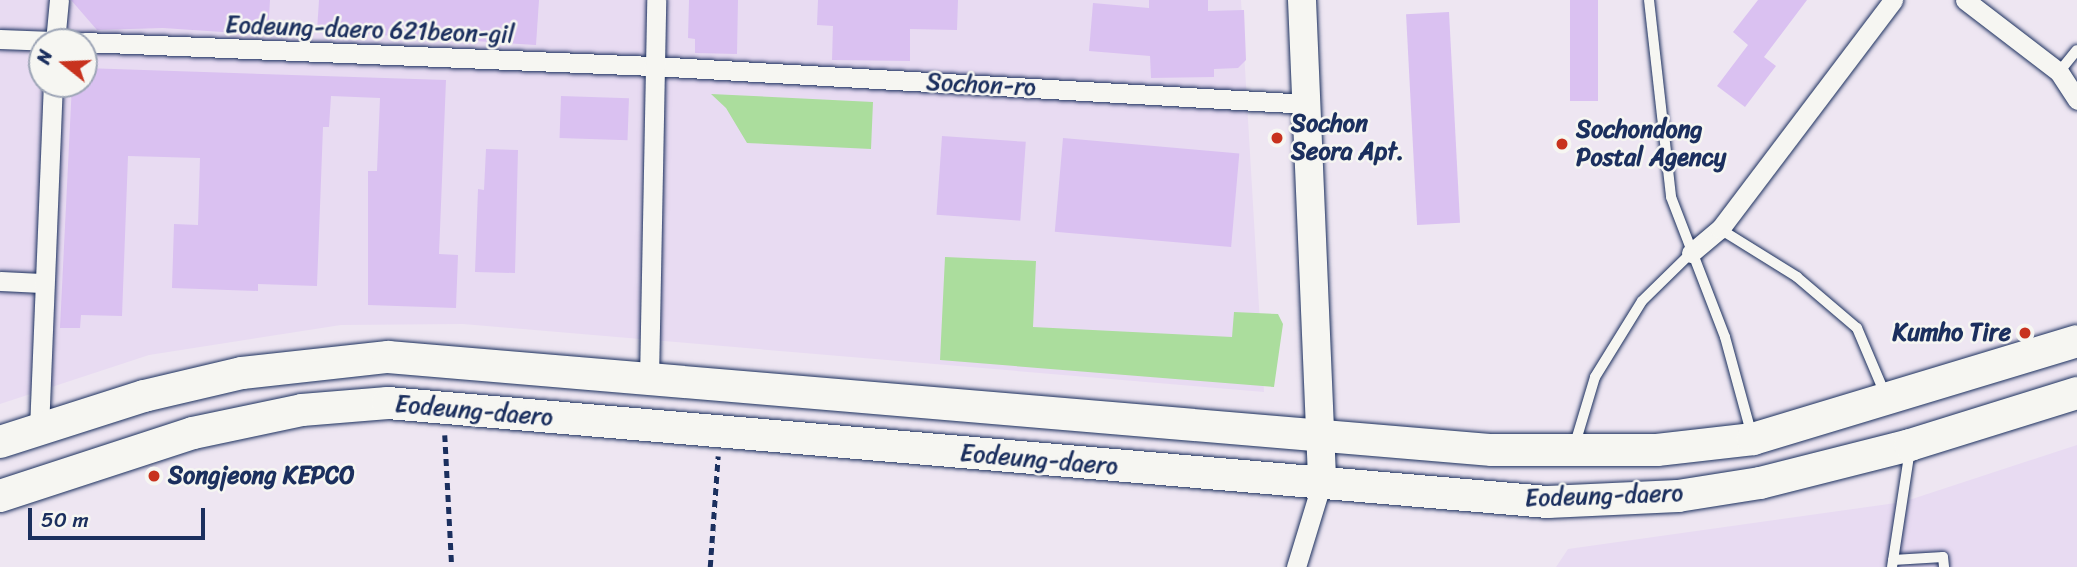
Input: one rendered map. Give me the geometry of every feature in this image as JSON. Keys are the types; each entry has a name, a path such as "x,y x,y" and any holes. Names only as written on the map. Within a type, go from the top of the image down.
{"main road":[{"name":"Eodeung-daero","path":"0,442 144,396 242,373 388,357 1492,450 1657,450 1753,439 2077,341"},
{"name":"Eodeung-daero","path":"0,496 193,433 302,410 388,403 1548,502 1678,496 1760,483 1910,445 2077,393"}],"street":[{"path":"56,28 59,0"},
{"path":"649,379 656,0"},
{"path":"1296,567 1322,482 1309,104 1301,0"},
{"path":"1692,253 1720,229 1893,0"},
{"path":"1965,0 2059,72 2077,100"},
{"name":"Eodeung-daero 621beon-gil","path":"0,39 28,40"},
{"name":"Eodeung-daero 621beon-gil","path":"98,43 653,66"},
{"name":"Sochon-ro","path":"653,66 1309,104"},
{"path":"38,430 42,284 52,98"},
{"path":"0,281 42,284"}],"lane":[{"path":"1649,0 1671,197 1725,337 1753,439"},
{"path":"2059,72 2077,50"},
{"path":"1720,229 1797,277 1857,328 1888,400"},
{"path":"1573,451 1595,377 1642,301 1692,253"},
{"path":"1910,445 1892,563 1943,557 1944,567"}],"path":[{"path":"444,408 452,567"},
{"path":"710,567 720,433"}],"shaded area":[{"path":"0,0 1241,0 1264,392 463,324 341,325 149,355 0,404"},
{"path":"2077,445 2077,567 1556,567 1568,549 1903,502"}],"green space":[{"path":"711,94 873,102 871,149 747,143 726,108"},
{"path":"945,257 1036,261 1033,327 1232,337 1234,312 1278,314 1283,324 1274,387 940,360"}],"building":[{"path":"71,0 270,0 268,35 163,28 95,28"},
{"path":"319,0 539,0 536,45 317,31"},
{"path":"689,0 738,0 737,54 695,53 695,39 688,38"},
{"path":"818,0 958,0 957,30 910,29 910,61 832,60 833,26 817,25"},
{"path":"1149,0 1208,0 1208,11 1244,10 1246,60 1238,68 1214,69 1214,77 1151,78 1150,56 1089,51 1093,3 1149,8"},
{"path":"1570,0 1598,0 1598,101 1570,101"},
{"path":"1758,0 1807,0 1764,57 1776,66 1745,107 1717,86 1748,45 1733,32"},
{"path":"1449,12 1460,223 1417,225 1406,14"},
{"path":"98,68 446,80 439,254 458,255 456,308 368,305 368,171 377,171 380,98 331,96 329,127 323,127 317,286 258,284 258,291 172,288 174,224 198,225 200,158 128,156 122,316 81,315 80,328 60,328 71,98 98,98"},
{"path":"561,96 629,98 627,140 560,138"},
{"path":"942,136 1026,142 1020,221 936,215"},
{"path":"1063,138 1239,153 1231,247 1055,232"},
{"path":"486,149 518,150 515,273 475,272 478,189 484,190"}],"place":[{"name":"Sochon Seora Apt.","path":"1277,138"},
{"name":"Sochondong Postal Agency","path":"1562,144"},
{"name":"Kumho Tire","path":"2025,333"},
{"name":"Songjeong KEPCO","path":"154,476"}]}
